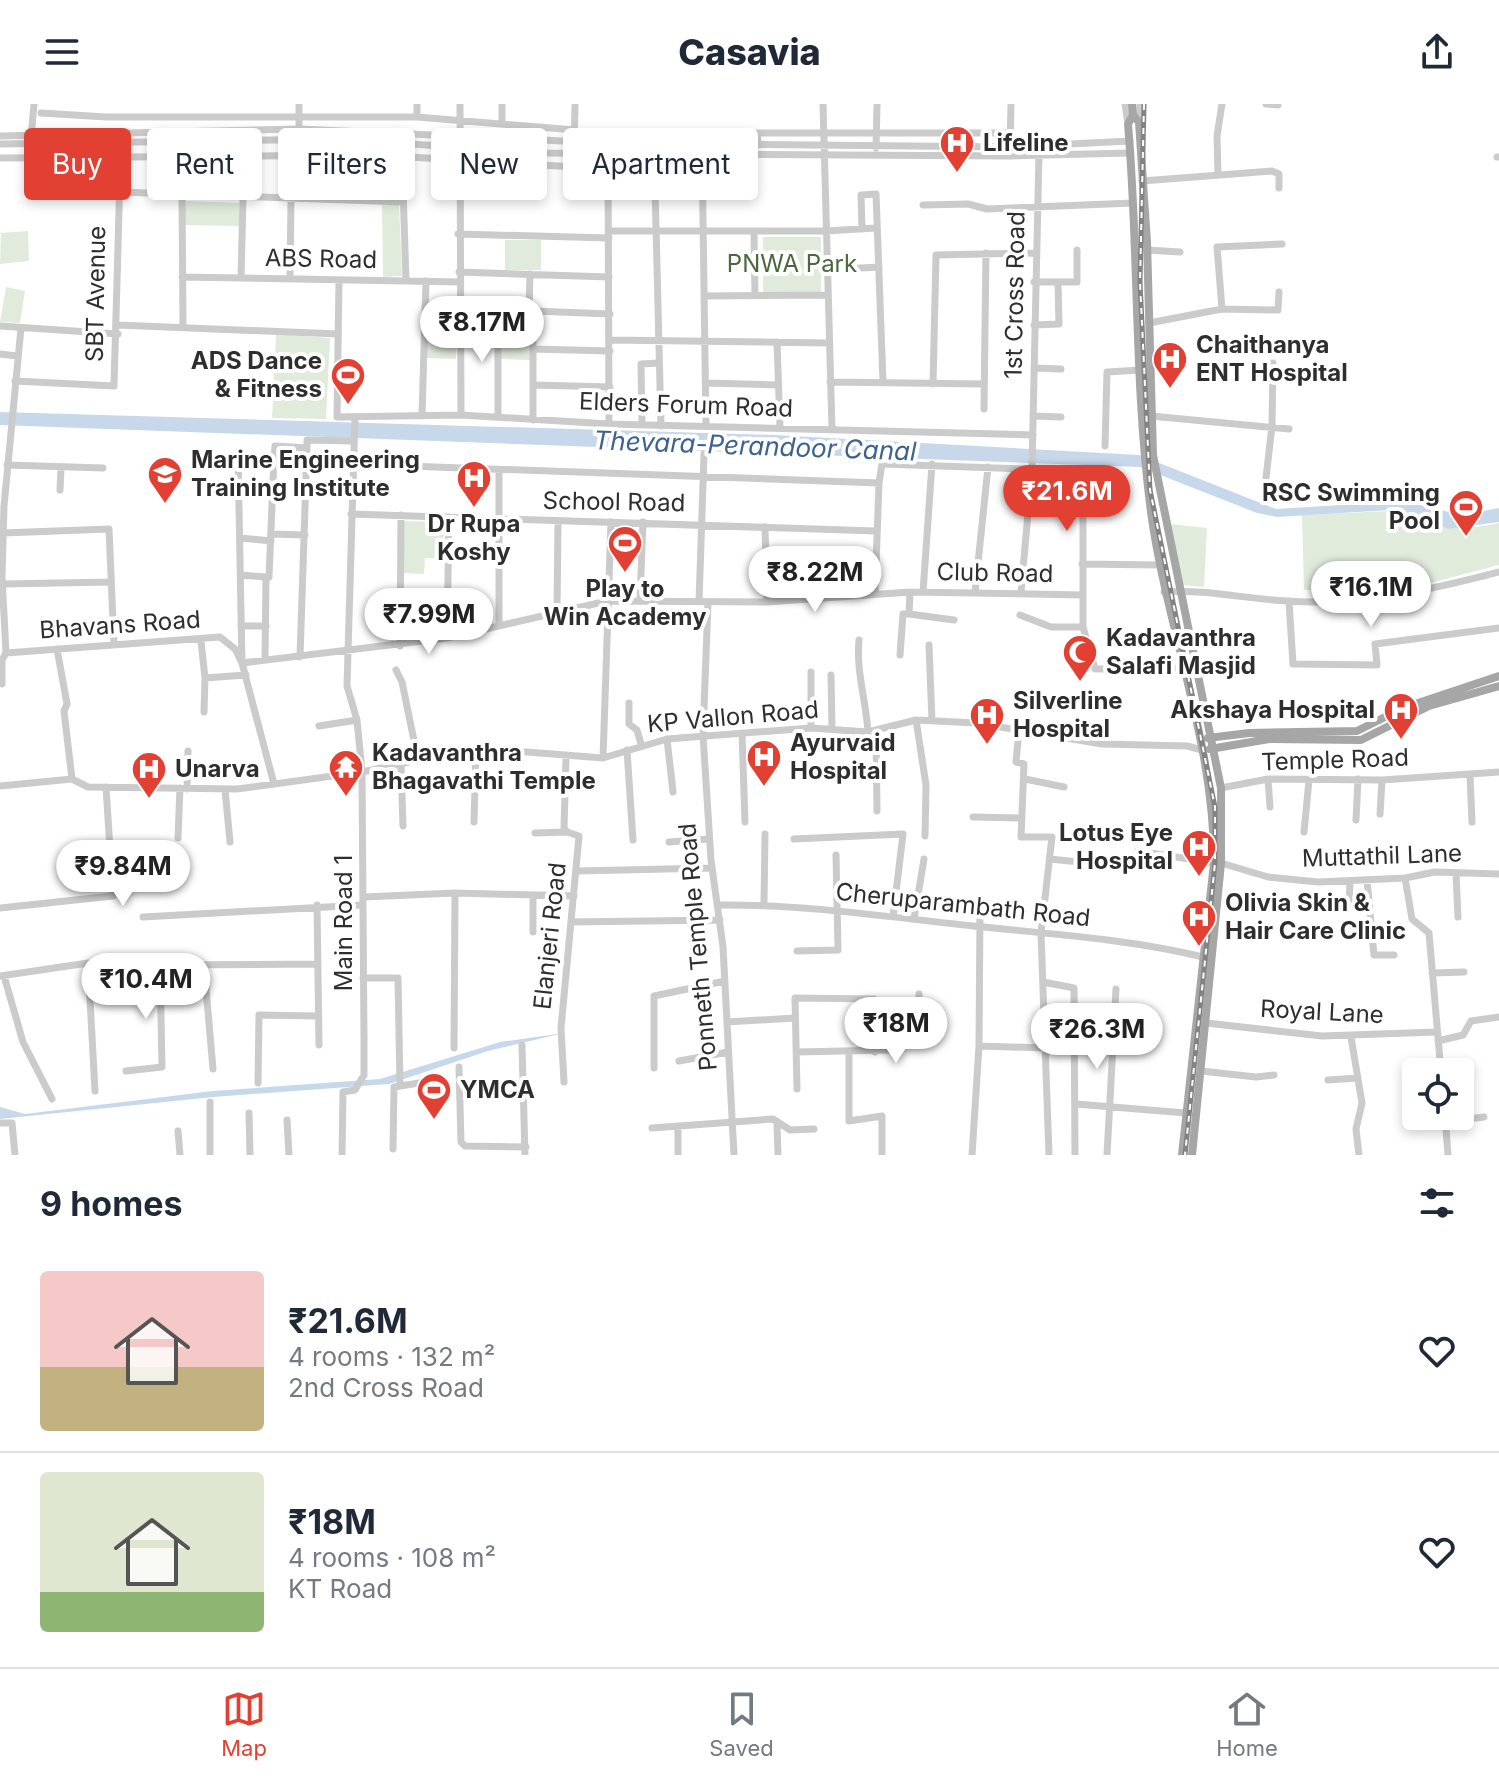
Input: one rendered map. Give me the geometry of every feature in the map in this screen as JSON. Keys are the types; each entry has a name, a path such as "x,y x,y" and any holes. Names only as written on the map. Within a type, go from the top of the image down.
{"main road":[{"path":"1132,104 1134,244 1141,370 1159,565 1211,794 1218,863 1203,957 1201,1071 1192,1155"},
{"path":"1133,120 1130,141 1142,181 1147,246 1149,453"},
{"path":"1134,244 1147,246"},
{"path":"1151,473 1180,591 1221,788 1218,863 1201,1022 1182,1155"},
{"path":"1199,739 1249,733 1357,731 1403,708 1499,676"},
{"path":"1202,750 1269,739 1361,740 1417,710 1499,686"}],"street":[{"path":"33,128 34,104"},
{"path":"218,104 226,128"},
{"path":"299,104 299,128"},
{"path":"417,104 417,117"},
{"path":"460,104 461,128"},
{"path":"502,104 502,124"},
{"path":"575,104 575,128"},
{"path":"823,104 822,155 832,429"},
{"path":"876,155 877,104"},
{"path":"1010,156 1011,104"},
{"path":"1125,104 1133,120"},
{"path":"1133,120 1140,104"},
{"path":"1218,174 1217,136 1222,104"},
{"path":"1266,104 1278,105"},
{"path":"41,113 106,117 417,117 563,129"},
{"path":"758,133 1010,133"},
{"path":"0,136 24,140"},
{"path":"131,138 338,139 431,144"},
{"path":"758,145 1010,147 1130,141"},
{"path":"0,144 24,142"},
{"name":"1st Cross Road","path":"1021,592 1032,468 1035,207 1039,146"},
{"path":"758,154 1135,154"},
{"path":"131,155 375,155 431,158"},
{"path":"0,158 24,158"},
{"path":"1142,181 1272,171 1279,174 1279,188"},
{"path":"862,229 861,195 876,194 883,381"},
{"name":"SBT Avenue","path":"15,381 114,386 118,334 119,200"},
{"path":"182,200 183,327"},
{"path":"241,278 243,200"},
{"path":"290,279 291,200"},
{"path":"328,200 403,202 406,281"},
{"path":"459,200 461,415"},
{"path":"608,200 609,424"},
{"path":"655,200 661,426"},
{"path":"704,200 706,426"},
{"path":"923,205 1035,207 1133,203"},
{"path":"458,234 876,228"},
{"path":"754,231 755,295"},
{"path":"1222,309 1217,247 1282,244"},
{"path":"1147,246 1180,252"},
{"path":"1034,282 1077,282 1077,250"},
{"path":"984,409 986,253"},
{"path":"933,384 936,255 1036,253"},
{"path":"827,270 879,267"},
{"path":"459,272 609,277"},
{"path":"530,274 533,420"},
{"name":"ABS Road","path":"182,277 460,282"},
{"path":"118,325 338,334 339,280"},
{"path":"422,416 426,281"},
{"path":"1034,325 1059,324 1058,282"},
{"path":"1149,323 1222,309 1278,310 1279,292"},
{"path":"705,296 827,295"},
{"path":"459,308 610,314"},
{"path":"498,311 498,417"},
{"path":"0,326 118,334"},
{"path":"2,684 2,660 6,653 2,579 5,468 21,328"},
{"name":"Elders Forum Road","path":"338,334 337,417 461,415 661,426 1033,435"},
{"path":"610,340 828,343"},
{"path":"777,342 780,428"},
{"path":"533,349 610,351"},
{"path":"0,354 17,356"},
{"path":"642,425 641,364 659,363"},
{"path":"1266,478 1272,426 1273,363"},
{"path":"1034,368 1061,369"},
{"path":"1105,446 1107,372 1141,370"},
{"path":"830,382 984,384"},
{"path":"706,383 778,385"},
{"path":"534,385 610,387"},
{"path":"0,408 12,409"},
{"path":"1033,416 1061,417"},
{"path":"1151,416 1289,429"},
{"name":"Main Road 1","path":"342,1155 343,1092 355,1090 364,1075 362,772 357,720 347,686 355,418"},
{"path":"300,657 307,440 353,441"},
{"path":"265,660 266,577 269,577 275,446 307,448"},
{"path":"699,602 704,454"},
{"path":"242,663 238,457 274,458"},
{"path":"353,464 879,483"},
{"path":"875,593 882,464 1083,471 1083,627 1095,669 1183,668"},
{"path":"923,592 932,464"},
{"path":"60,490 61,467"},
{"path":"975,592 988,467"},
{"path":"5,468 103,468"},
{"path":"499,471 499,625"},
{"name":"School Road","path":"351,514 876,531"},
{"path":"400,646 401,515"},
{"path":"447,638 449,517"},
{"path":"557,612 558,521"},
{"path":"603,758 603,671 609,643 607,601 611,522"},
{"path":"640,600 643,522"},
{"path":"765,527 767,602"},
{"path":"3,533 109,529 114,645"},
{"path":"240,538 305,535"},
{"path":"1082,564 1159,565"},
{"path":"1164,592 1289,601 1389,596 1445,587 1499,572"},
{"path":"241,575 266,577"},
{"path":"2,579 111,582"},
{"path":"909,614 910,592"},
{"name":"Club Road","path":"242,663 400,646 607,601 767,602 910,592 1083,595"},
{"path":"1289,601 1293,664 1377,665 1375,644 1499,628"},
{"name":"Ponneth Temple Road","path":"708,602 703,735 709,839 725,981 734,1155"},
{"path":"900,655 903,614 954,620"},
{"path":"1020,615 1065,630 1083,627"},
{"path":"241,626 266,626"},
{"name":"Bhavans Road","path":"6,653 201,641 220,637 235,649 242,663 274,784"},
{"path":"859,640 856,669 865,688 872,731 877,811"},
{"path":"201,641 205,678 204,712"},
{"path":"929,645 932,721"},
{"path":"57,649 67,704 64,711 72,779"},
{"path":"396,670 402,682 418,760"},
{"path":"811,672 811,728"},
{"path":"205,678 246,675"},
{"path":"831,675 832,729"},
{"path":"629,703 629,724 637,730 641,744"},
{"path":"319,726 357,720"},
{"path":"916,720 926,785 925,836"},
{"name":"KP Vallon Road","path":"0,786 72,779 88,787 225,789 362,772 476,748 603,758 641,744 667,739 811,728 872,731 916,720 1019,730 1131,747 1187,746 1202,750"},
{"path":"1019,730 1016,762 1024,764 1025,779 1021,837 1052,837 1041,933 1049,1155"},
{"path":"742,733 745,822"},
{"path":"667,739 673,792"},
{"name":"KP Vallon Road","path":"1187,746 1199,739"},
{"path":"474,822 476,748"},
{"path":"627,750 633,840"},
{"path":"178,838 188,751"},
{"name":"Elanjeri Road","path":"564,1082 561,1028 579,836 567,832 566,757"},
{"path":"401,764 403,826"},
{"name":"Temple Road","path":"1221,788 1268,779 1382,780 1499,772"},
{"path":"1470,775 1472,822"},
{"path":"1025,779 1064,787"},
{"path":"1268,779 1270,807"},
{"path":"1356,820 1358,779"},
{"path":"1304,832 1309,780"},
{"path":"1380,814 1382,780"},
{"path":"0,908 113,896 106,787"},
{"path":"225,789 230,842"},
{"path":"973,817 1022,818"},
{"path":"535,833 567,832"},
{"path":"764,904 767,864 765,834"},
{"path":"794,839 903,834 893,917"},
{"path":"669,842 709,839"},
{"name":"Muttathil Lane","path":"1138,851 1218,863 1268,877 1350,881 1405,878 1435,872 1499,874"},
{"path":"797,951 838,950 836,855"},
{"path":"914,919 924,859"},
{"path":"1050,859 1089,863"},
{"path":"577,871 712,868"},
{"path":"1456,873 1458,917"},
{"path":"1405,878 1412,919 1429,933 1440,1058"},
{"path":"1367,880 1374,955 1394,955"},
{"path":"1309,899 1349,904 1350,881"},
{"path":"454,1048 455,893"},
{"path":"143,917 455,893 574,896"},
{"path":"533,895 533,932"},
{"name":"Cheruparambath Road","path":"718,905 764,904 914,919 1041,933 1203,957"},
{"path":"317,905 319,1045"},
{"path":"972,1155 979,1046 980,911"},
{"path":"571,922 720,920"},
{"path":"52,1099 23,1042 2,976 88,963 95,1091"},
{"path":"126,1071 162,1067 160,965 317,964"},
{"path":"204,965 213,1069"},
{"path":"1432,973 1464,972"},
{"path":"363,978 398,978 400,1085"},
{"path":"654,1068 654,996 725,981"},
{"path":"1043,982 1074,988 1075,1155"},
{"path":"1107,1155 1116,989"},
{"path":"797,1052 875,1052 890,1050 898,1042 921,1040 919,994"},
{"path":"797,1089 795,998 874,999 875,1052"},
{"path":"258,1083 259,1015 318,1016"},
{"path":"1438,1036 1463,1035 1471,1021 1499,1017"},
{"path":"727,1022 795,1018"},
{"name":"Royal Lane","path":"1201,1022 1351,1037 1438,1036"},
{"path":"1351,1037 1362,1103 1356,1129 1359,1155"},
{"path":"459,1067 461,1142 465,1146 526,1151 522,1045"},
{"path":"979,1046 1047,1048"},
{"path":"679,1061 728,1052"},
{"path":"849,1052 849,1121 882,1116 882,1155"},
{"path":"1201,1071 1256,1077 1274,1075"},
{"path":"1328,1080 1358,1078"},
{"path":"393,1149 392,1091 400,1085 419,1083"},
{"path":"210,1102 210,1155"},
{"path":"1076,1104 1186,1113"},
{"path":"249,1113 250,1155"},
{"path":"1474,1118 1484,1117"},
{"path":"652,1128 773,1119 790,1130 814,1129"},
{"path":"287,1120 289,1155"},
{"path":"0,1123 12,1123 15,1155"},
{"path":"777,1124 778,1155"},
{"path":"678,1126 678,1155"},
{"path":"1446,1130 1448,1155"},
{"path":"178,1131 180,1155"}],"green space":[{"path":"185,201 239,203 239,226 185,225"},
{"path":"399,204 402,276 383,277 382,205"},
{"path":"28,231 29,261 0,264 1,233"},
{"name":"PNWA Park","path":"763,237 821,237 821,292 763,292"},
{"path":"505,240 541,240 541,270 505,270"},
{"path":"6,287 25,291 20,323 0,322"},
{"path":"502,314 532,315 531,360 501,359"},
{"path":"428,330 457,331 456,359 426,358"},
{"path":"276,334 330,338 326,419 272,418"},
{"path":"1389,511 1455,527 1499,523 1499,565 1419,586 1361,592 1304,590 1302,515"},
{"path":"404,521 444,522 443,559 425,558 424,574 403,573"},
{"path":"1171,524 1207,528 1204,587 1183,585"}],"water":[{"name":"Thevara-Perandoor Canal","path":"0,412 775,435 1139,455 1276,509 1405,501 1461,515 1499,508 1499,522 1448,529 1433,521 1390,510 1277,517 1257,513 1140,467 0,425"},
{"path":"564,1033 488,1051 389,1084 213,1097 0,1119 0,1107 25,1114 213,1091 380,1079 500,1042"}],"railway":[{"path":"1144,104 1140,282 1150,490 1215,807 1215,863 1185,1155"}],"place":[{"name":"Lifeline","path":"957,174"},
{"name":"Chaithanya ENT Hospital","path":"1170,390"},
{"name":"ADS Dance & Fitness","path":"348,406"},
{"name":"Marine Engineering Training Institute","path":"165,505"},
{"name":"Dr Rupa Koshy","path":"474,509"},
{"name":"RSC Swimming Pool","path":"1466,538"},
{"name":"Play to Win Academy","path":"625,574"},
{"name":"Kadavanthra Salafi Masjid","path":"1080,683"},
{"name":"Akshaya Hospital","path":"1401,741"},
{"name":"Silverline Hospital","path":"987,746"},
{"name":"Ayurvaid Hospital","path":"764,788"},
{"name":"Kadavanthra Bhagavathi Temple","path":"346,798"},
{"name":"Unarva","path":"149,800"},
{"name":"Lotus Eye Hospital","path":"1199,878"},
{"name":"Olivia Skin & Hair Care Clinic","path":"1199,948"},
{"name":"YMCA","path":"434,1121"}]}
